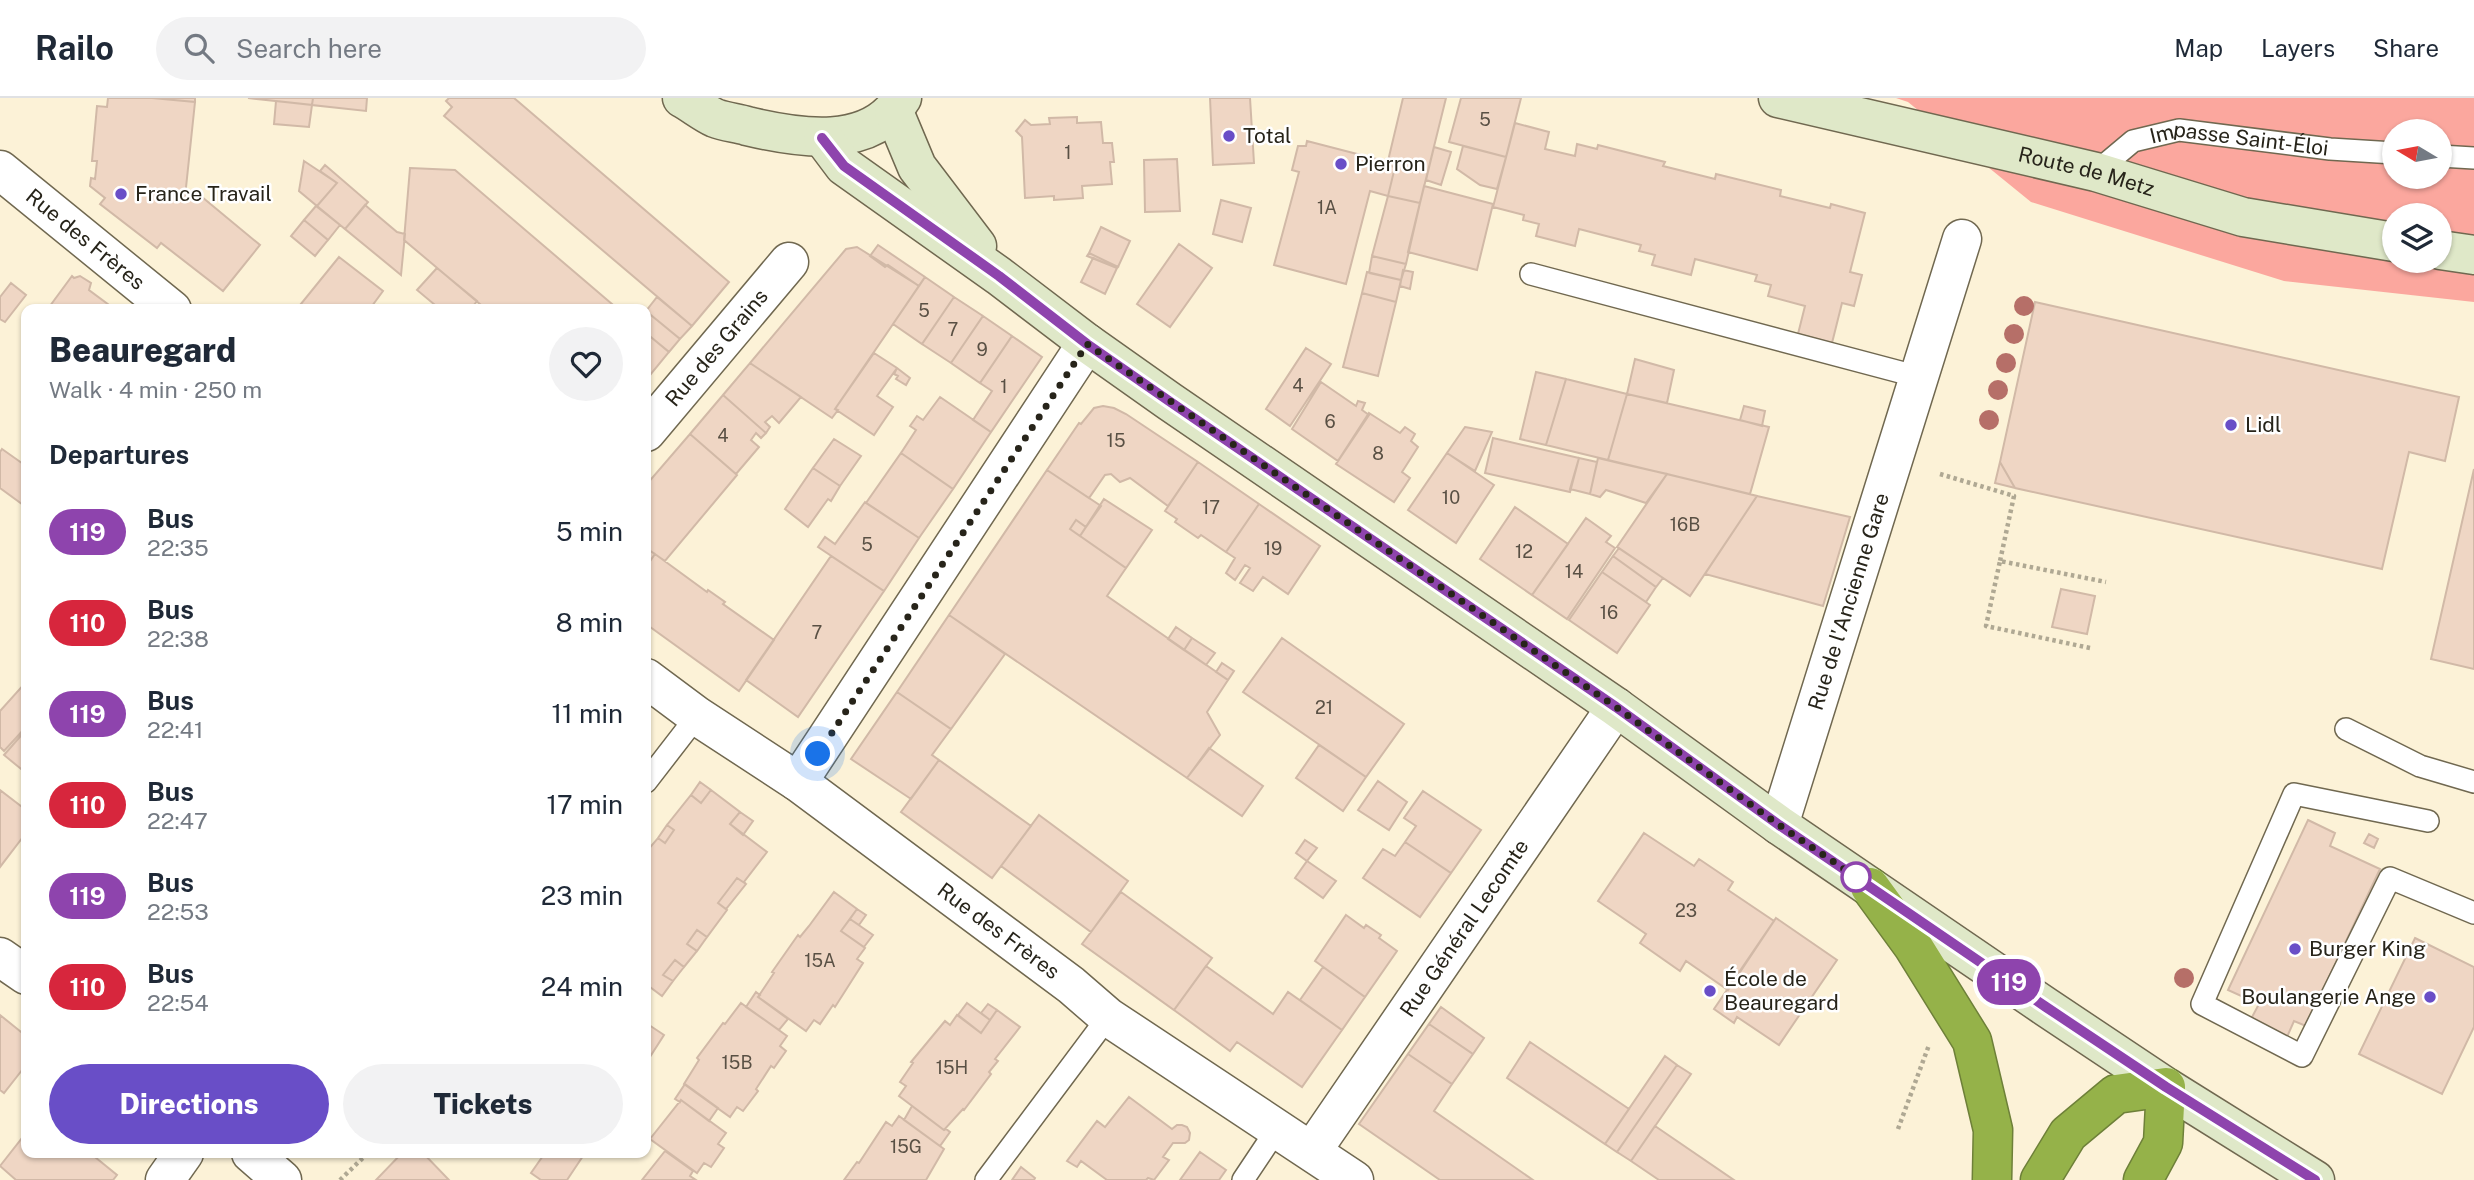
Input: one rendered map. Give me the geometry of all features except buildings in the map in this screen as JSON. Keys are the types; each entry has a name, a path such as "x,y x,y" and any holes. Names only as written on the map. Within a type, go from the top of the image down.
{"highway":[{"path":"1870,887 1913,946 1972,1041 1993,1130 1992,1180"},
{"path":"2040,1180 2068,1134 2116,1094 2166,1087 2163,1143 2143,1180"}],"main road":[{"path":"682,98 714,118 786,134 822,138 873,127 898,105 917,167 999,276"},
{"name":"Route de Metz","path":"1778,98 2096,172 2243,217 2382,240"},
{"path":"822,138 844,166 999,276 1087,344 1616,707 1870,887 2166,1087 2315,1180"},
{"path":"2452,252 2474,255"}],"street":[{"name":"Rue des Frères","path":"0,170 165,304"},
{"name":"Rue de l'Ancienne Gare","path":"1779,825 1962,239"},
{"name":"Rue des Grains","path":"651,426 789,262"},
{"path":"799,782 1087,344"},
{"name":"Rue des Frères","path":"651,682 697,716 799,782 1071,985 1108,1017 1354,1180"},
{"name":"Rue Général Lecomte","path":"1312,1151 1616,707"},
{"path":"0,957 21,972"},
{"path":"165,1180 180,1158"},
{"path":"257,1158 282,1180"}],"lane":[{"name":"Impasse Saint-Éloi","path":"2096,172 2133,141 2179,130 2330,149 2382,152"},
{"path":"2452,157 2474,158"},
{"path":"1531,274 1919,377"},
{"path":"651,776 697,716"},
{"path":"2346,729 2420,766 2474,782"},
{"path":"2428,821 2294,794 2202,1004 2302,1055 2390,878 2474,913"},
{"path":"986,1180 1108,1017"},
{"path":"1243,1180 1277,1129"}],"path":[{"path":"1940,474 2014,496 1986,626 2090,649"},
{"path":"2000,561 2106,582"},
{"path":"1898,1129 1938,1019 1942,992"},
{"path":"340,1180 363,1158"}],"shaded area":[{"path":"1896,98 2474,98 2474,302 2284,281 2031,202 1908,102"}],"bus line":[{"name":"119","path":"822,138 844,166 999,276 1087,344 1616,707 1779,825 2046,1007 2166,1087 2315,1180"}],"place":[{"name":"Total","path":"1229,136"},
{"name":"Pierron","path":"1341,164"},
{"name":"France Travail","path":"121,194"},
{"name":"Lidl","path":"2231,425"},
{"name":"Burger King","path":"2295,949"},
{"name":"École de Beauregard","path":"1710,991"},
{"name":"Boulangerie Ange","path":"2430,997"}],"route":[{"path":"818,754 1087,344 1616,707 1856,877"}]}
